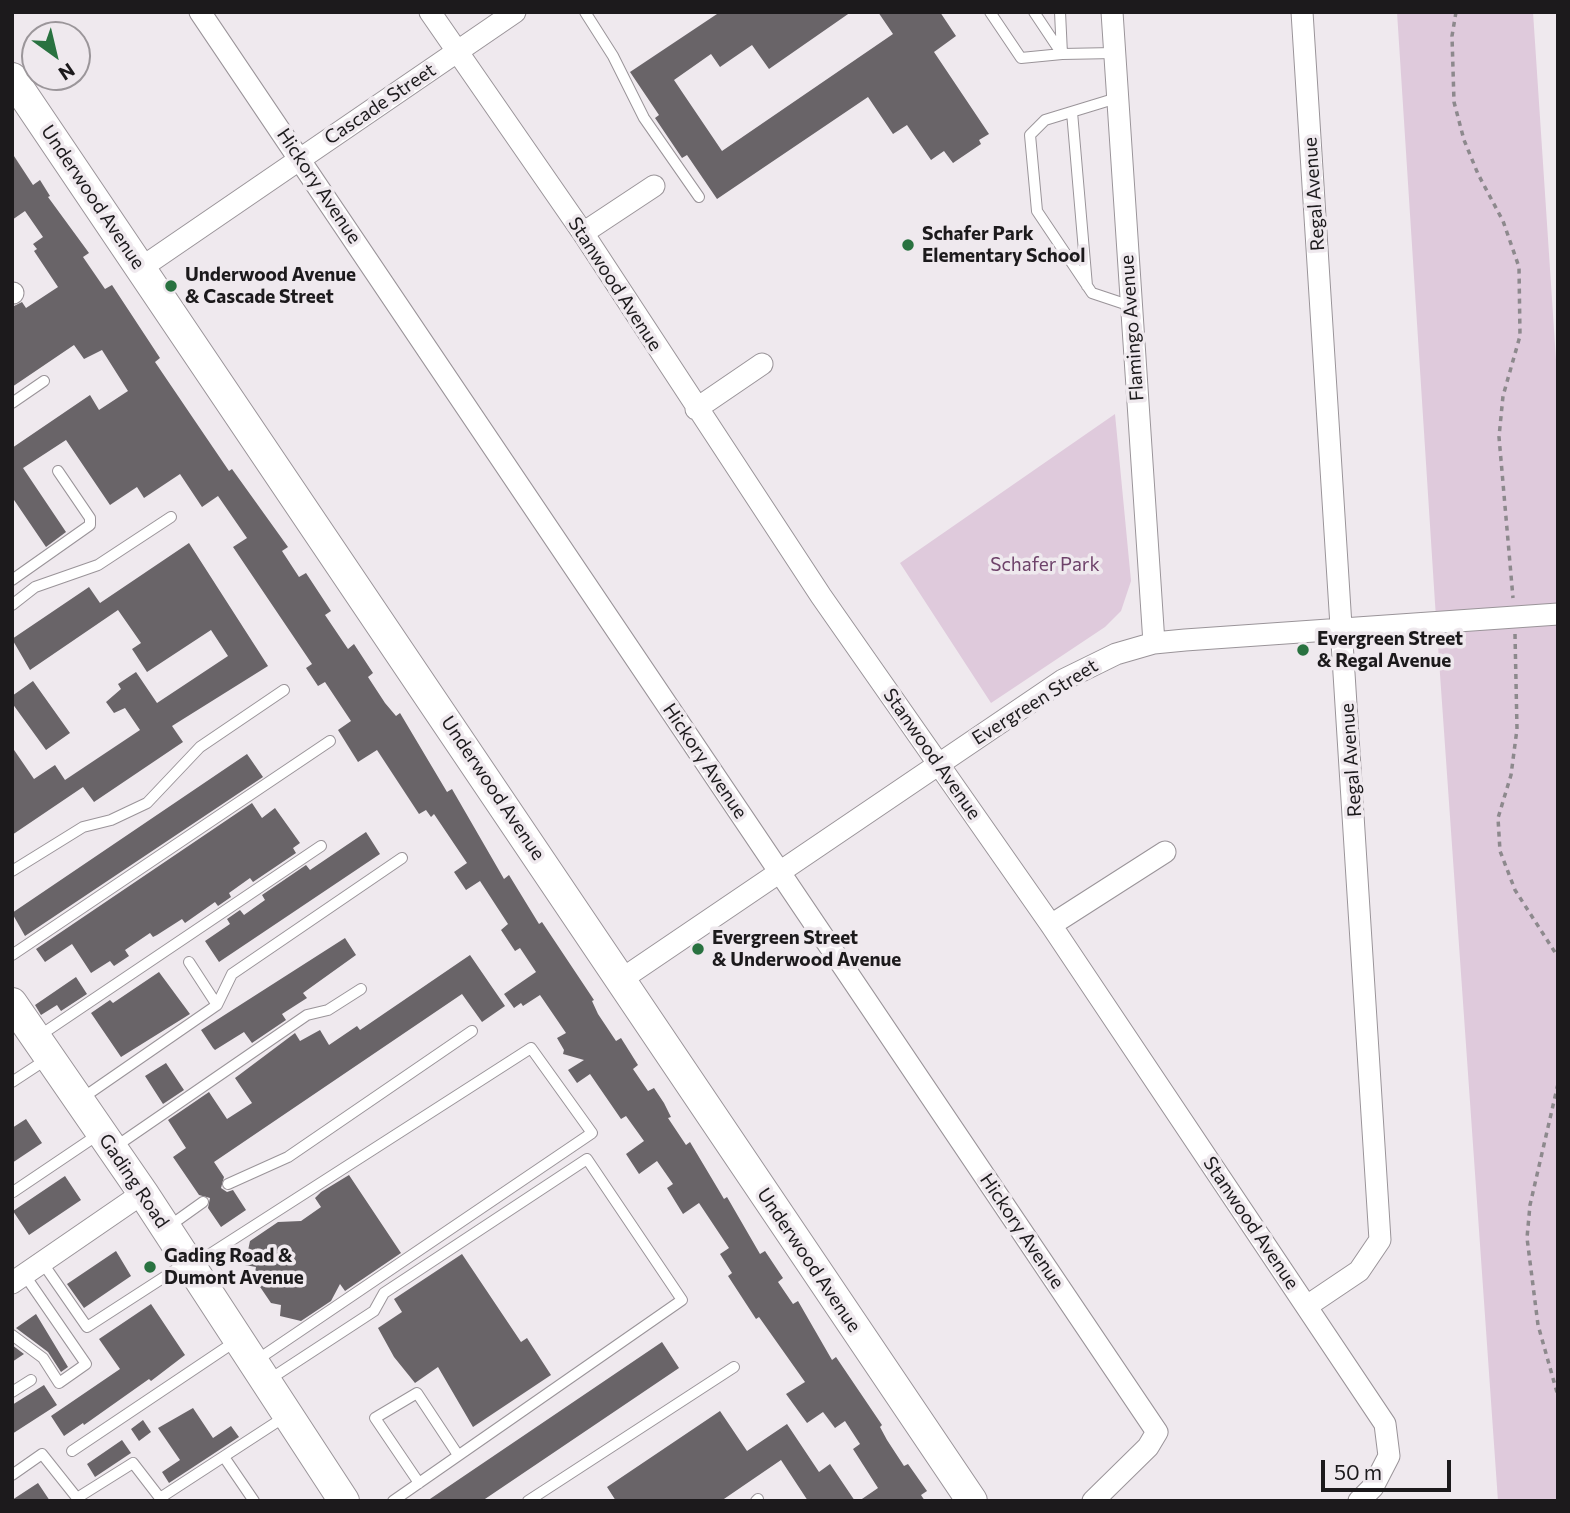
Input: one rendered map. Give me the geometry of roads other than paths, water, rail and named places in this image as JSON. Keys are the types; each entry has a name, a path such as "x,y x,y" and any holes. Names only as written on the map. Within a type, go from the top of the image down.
{"street":[{"name":"Hickory Avenue","path":"200,12 1157,1432 1147,1447 1093,1501"},
{"name":"Stanwood Avenue","path":"430,12 583,233 821,596 1051,925 1385,1424 1389,1456 1373,1487 1359,1501"},
{"name":"Cascade Street","path":"141,268 515,12"},
{"name":"Flamingo Avenue","path":"1112,12 1154,643"},
{"name":"Regal Avenue","path":"1302,12 1380,1240 1359,1271 1307,1306"},
{"name":"Underwood Avenue","path":"12,78 972,1501"},
{"path":"583,233 654,186"},
{"path":"696,409 762,364"},
{"name":"Evergreen Street","path":"622,979 1075,673 1121,652 1154,643 1558,614"},
{"path":"1051,925 1165,852"},
{"name":"Gading Road","path":"29,1030 143,1193 344,1501"},
{"path":"21,1276 143,1193"}],"lane":[{"path":"585,12 613,56 623,82 644,118 699,197"},
{"path":"990,12 1021,58 1114,53"},
{"path":"1034,12 1062,54"},
{"path":"1060,12 1062,54"},
{"path":"1117,97 1045,120 1030,135 1037,211 1091,293 1131,306"},
{"path":"1072,112 1087,286"},
{"path":"12,403 44,382"},
{"path":"12,580 90,525 90,518 58,471"},
{"path":"12,604 35,587 98,565 171,517"},
{"path":"12,871 83,827 111,820 147,803 200,747 284,690"},
{"path":"12,955 330,741"},
{"path":"12,1082 29,1030 321,846"},
{"path":"79,1100 217,1005 232,974 402,858"},
{"path":"189,962 217,1005"},
{"path":"13,1192 107,1141 307,1015 328,1010 361,989"},
{"path":"228,1184 288,1157 472,1031"},
{"path":"21,1276 87,1327 531,1048 592,1133 253,1361"},
{"path":"72,1451 253,1361 374,1311 384,1293 587,1159 682,1300 393,1501"},
{"path":"166,1228 203,1202"},
{"path":"12,1335 43,1358 59,1383 86,1364 21,1276"},
{"path":"528,1501 734,1367"},
{"path":"12,1392 31,1380"},
{"path":"419,1482 375,1418 418,1393 458,1455"},
{"path":"12,1475 42,1454 77,1498 133,1463 160,1498 288,1415"},
{"path":"224,1457 254,1501"}],"place":[{"name":"Schafer Park Elementary School","path":"908,245"},
{"name":"Underwood Avenue & Cascade Street","path":"171,286"},
{"name":"Evergreen Street & Regal Avenue","path":"1303,650"},
{"name":"Evergreen Street & Underwood Avenue","path":"698,949"},
{"name":"Gading Road & Dumont Avenue","path":"150,1267"}],"park label":[{"name":"Schafer Park","path":"1045,565"}]}
